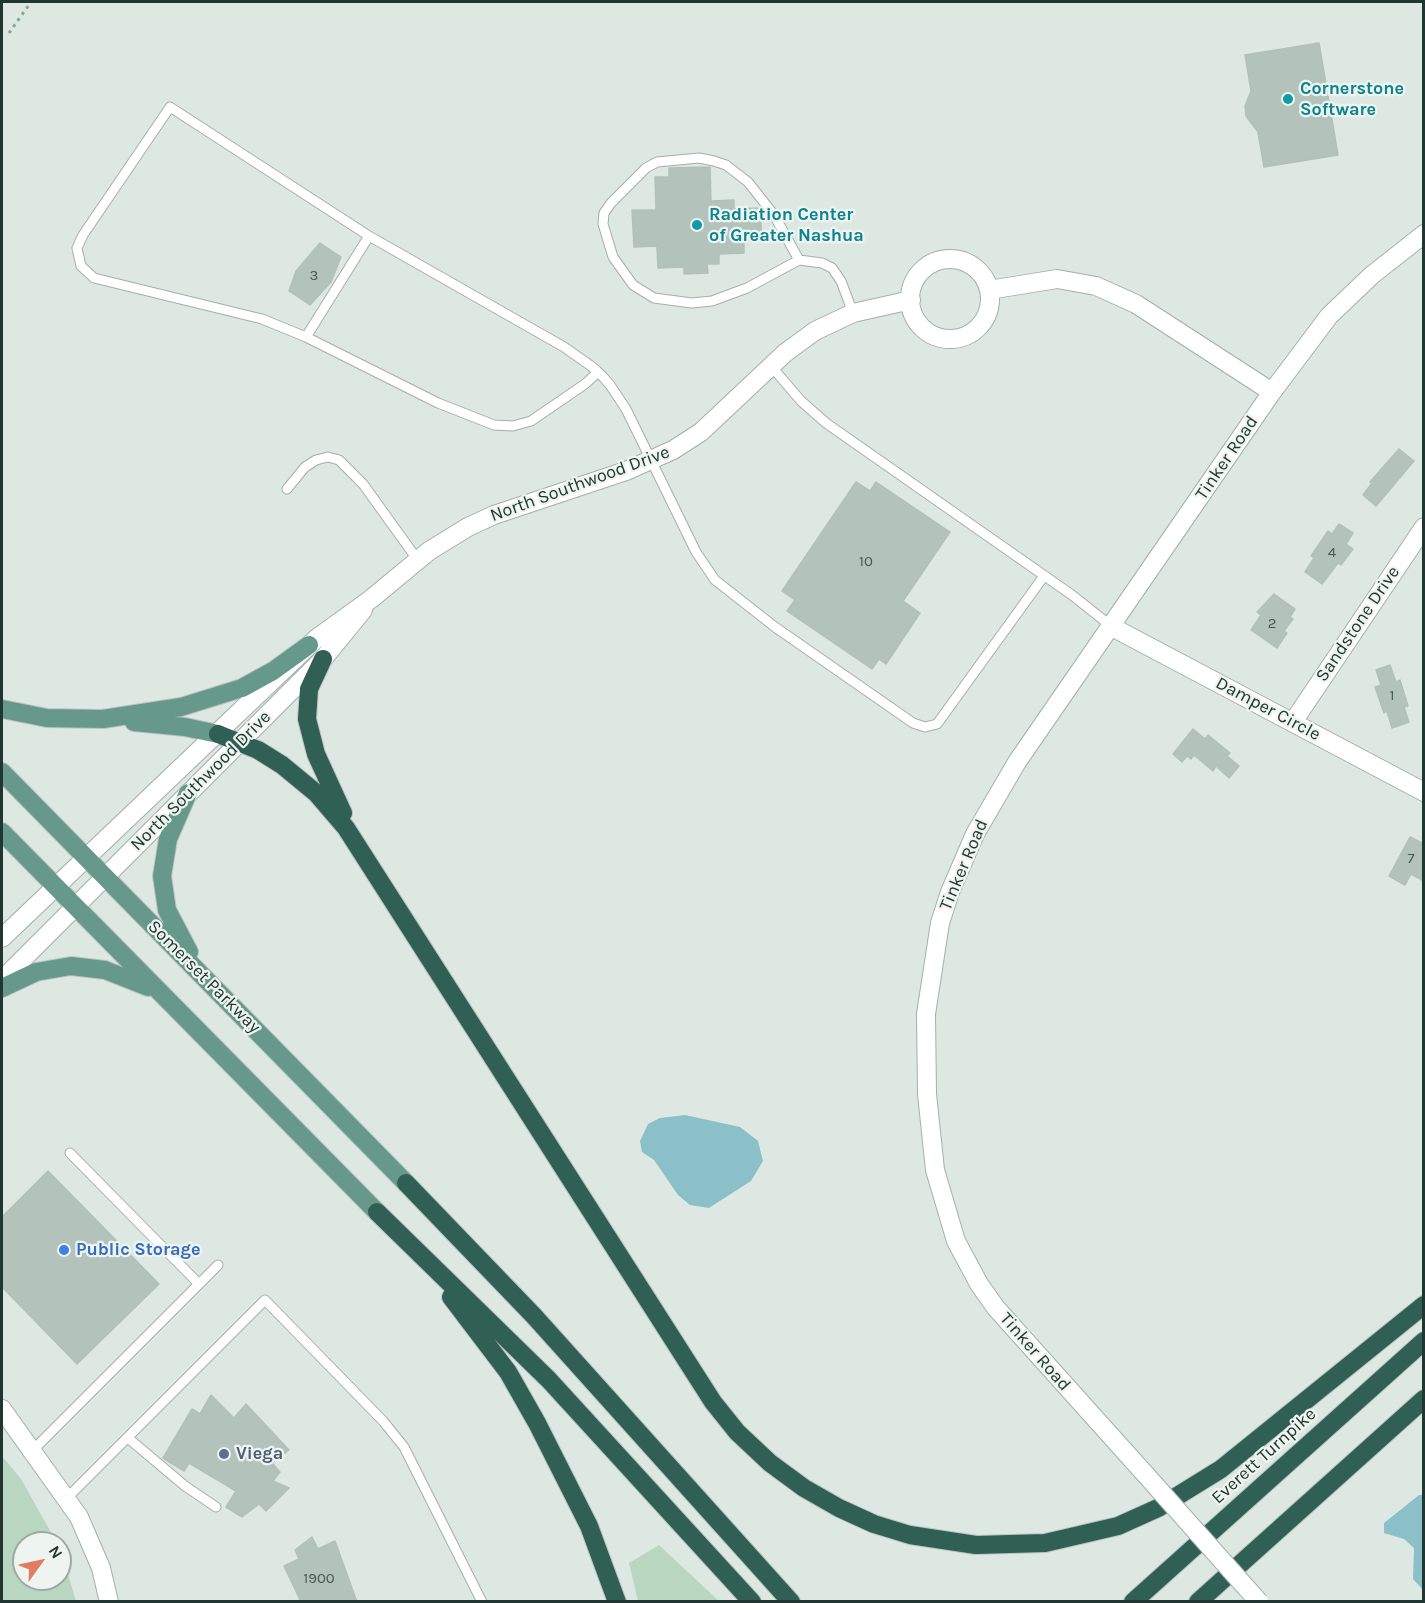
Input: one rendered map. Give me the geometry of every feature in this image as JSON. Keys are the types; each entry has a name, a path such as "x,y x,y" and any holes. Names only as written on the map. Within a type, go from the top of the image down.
{"highway":[{"path":"323,660 313,676 307,695 310,735 340,808 378,878"},
{"path":"218,734 270,757 305,783 346,828 712,1402 745,1440 786,1476 819,1498 868,1522 935,1540 1004,1546 1057,1541 1131,1521 1179,1497 1221,1469 1424,1305"},
{"path":"406,1183 528,1309 790,1602"},
{"path":"377,1212 464,1313 516,1384 582,1513 617,1602"},
{"path":"377,1212 549,1380 752,1602"},
{"name":"Everett Turnpike","path":"1132,1602 1424,1341"},
{"path":"1198,1602 1424,1399"}],"main road":[{"path":"103,719 167,710 224,696 273,672 309,645"},
{"path":"2,709 47,718 103,719 175,726 218,734"},
{"name":"Somerset Parkway","path":"2,772 406,1183"},
{"path":"188,793 176,816 165,849 163,892 180,938 212,986"},
{"path":"2,832 377,1212"},
{"path":"2,988 36,972 83,966 129,977 166,999"}],"street":[{"name":"Tinker Road","path":"1259,1602 1038,1356 979,1284 956,1241 935,1170 925,1055 928,990 940,923 950,892 975,834 1034,736 1112,627 1272,392 1329,316 1372,275 1424,234"},
{"path":"945,260 970,264 982,275 989,290 990,305 981,325 969,334 955,339 941,338 922,327 914,314 911,300 918,276 930,265 945,260"},
{"path":"989,290 1057,279 1096,286 1136,304 1272,392"},
{"name":"North Southwood Drive","path":"2,938 309,645 371,599 417,559 453,535 494,515 651,461 701,432 771,366 815,331 853,313 911,300"},
{"name":"Sandstone Drive","path":"1293,722 1424,527"},
{"name":"North Southwood Drive","path":"2,980 323,660 371,599"},
{"name":"Damper Circle","path":"1112,627 1424,792"},
{"path":"2,1409 67,1498 94,1550 110,1601"}],"lane":[{"path":"598,372 585,384 531,421 519,426 502,426 438,403 306,337 262,319 94,278 85,271 79,260 79,241 170,107 369,236 564,347 598,372 626,409 708,572 723,587 895,710 925,728 937,724 1044,576"},
{"path":"799,260 774,216 748,182 726,165 714,161 689,158 657,162 646,168 610,202 604,213 603,224 613,257 633,285 654,298 692,303 712,301 747,288 799,260 822,263 832,268 841,281 853,313"},
{"path":"306,337 369,236"},
{"path":"771,366 801,401 826,423 1044,576 1112,627"},
{"path":"287,489 305,467 316,460 328,457 339,460 363,484 417,559"},
{"path":"70,1152 199,1284"},
{"path":"33,1450 218,1265"},
{"path":"67,1498 265,1300 383,1421 404,1446 482,1602"},
{"path":"128,1438 185,1486 216,1507"}],"path":[{"path":"9,33 31,2"}],"green space":[{"path":"2,1456 21,1479 50,1531 12,1531 12,1591 72,1591 72,1588 76,1601 2,1601"},
{"path":"659,1545 719,1601 638,1601 629,1563"}],"water":[{"path":"685,1115 740,1127 758,1141 763,1161 751,1181 709,1208 690,1205 678,1195 654,1160 642,1152 640,1141 648,1124 660,1118"},
{"path":"1419,1495 1424,1495 1423,1590 1413,1579 1414,1548 1404,1539 1384,1533 1384,1523"}],"building":[{"name":"Cornerstone Software","path":"1319,43 1338,155 1264,167 1258,132 1246,116 1245,106 1251,91 1245,55"},
{"name":"Radiation Center of Greater Nashua","path":"710,167 711,201 734,200 734,209 760,208 762,240 744,240 744,253 719,254 719,264 707,264 708,273 684,274 684,267 658,268 657,246 634,247 632,210 656,210 655,177 669,177 669,168"},
{"path":"320,243 341,257 331,282 310,305 289,291 296,271"},
{"path":"1399,449 1414,461 1376,506 1363,495 1372,483 1370,482"},
{"path":"856,482 870,491 876,482 950,532 903,601 920,613 886,664 879,659 872,669 787,611 795,600 782,591"},
{"path":"1339,524 1353,533 1346,544 1353,549 1341,565 1338,563 1322,584 1305,572 1314,558 1311,556 1328,531 1332,534"},
{"path":"1274,594 1295,609 1290,617 1293,619 1284,631 1287,633 1277,648 1251,630 1261,615 1257,612"},
{"path":"1390,665 1396,682 1400,680 1408,706 1404,707 1409,722 1392,728 1387,711 1384,713 1375,687 1381,685 1376,670"},
{"path":"1193,729 1205,739 1208,735 1230,753 1227,756 1239,766 1229,778 1216,766 1213,771 1194,755 1191,759 1187,756 1182,762 1173,754"},
{"path":"1410,837 1424,844 1424,881 1411,874 1405,885 1389,876"},
{"name":"Public Storage","path":"48,1171 159,1284 77,1364 2,1287 2,1217"},
{"name":"Viega","path":"211,1395 234,1418 246,1404 289,1450 272,1463 280,1472 273,1481 289,1488 266,1511 259,1504 242,1517 226,1507 236,1491 189,1463 184,1471 163,1458 192,1409 200,1414"},
{"path":"312,1537 318,1549 335,1541 357,1602 301,1602 284,1566 299,1559 295,1550"}],"place":[{"name":"Cornerstone Software","path":"1288,99"},
{"name":"Radiation Center of Greater Nashua","path":"697,225"},
{"name":"Public Storage","path":"64,1250"},
{"name":"Viega","path":"224,1454"}]}
